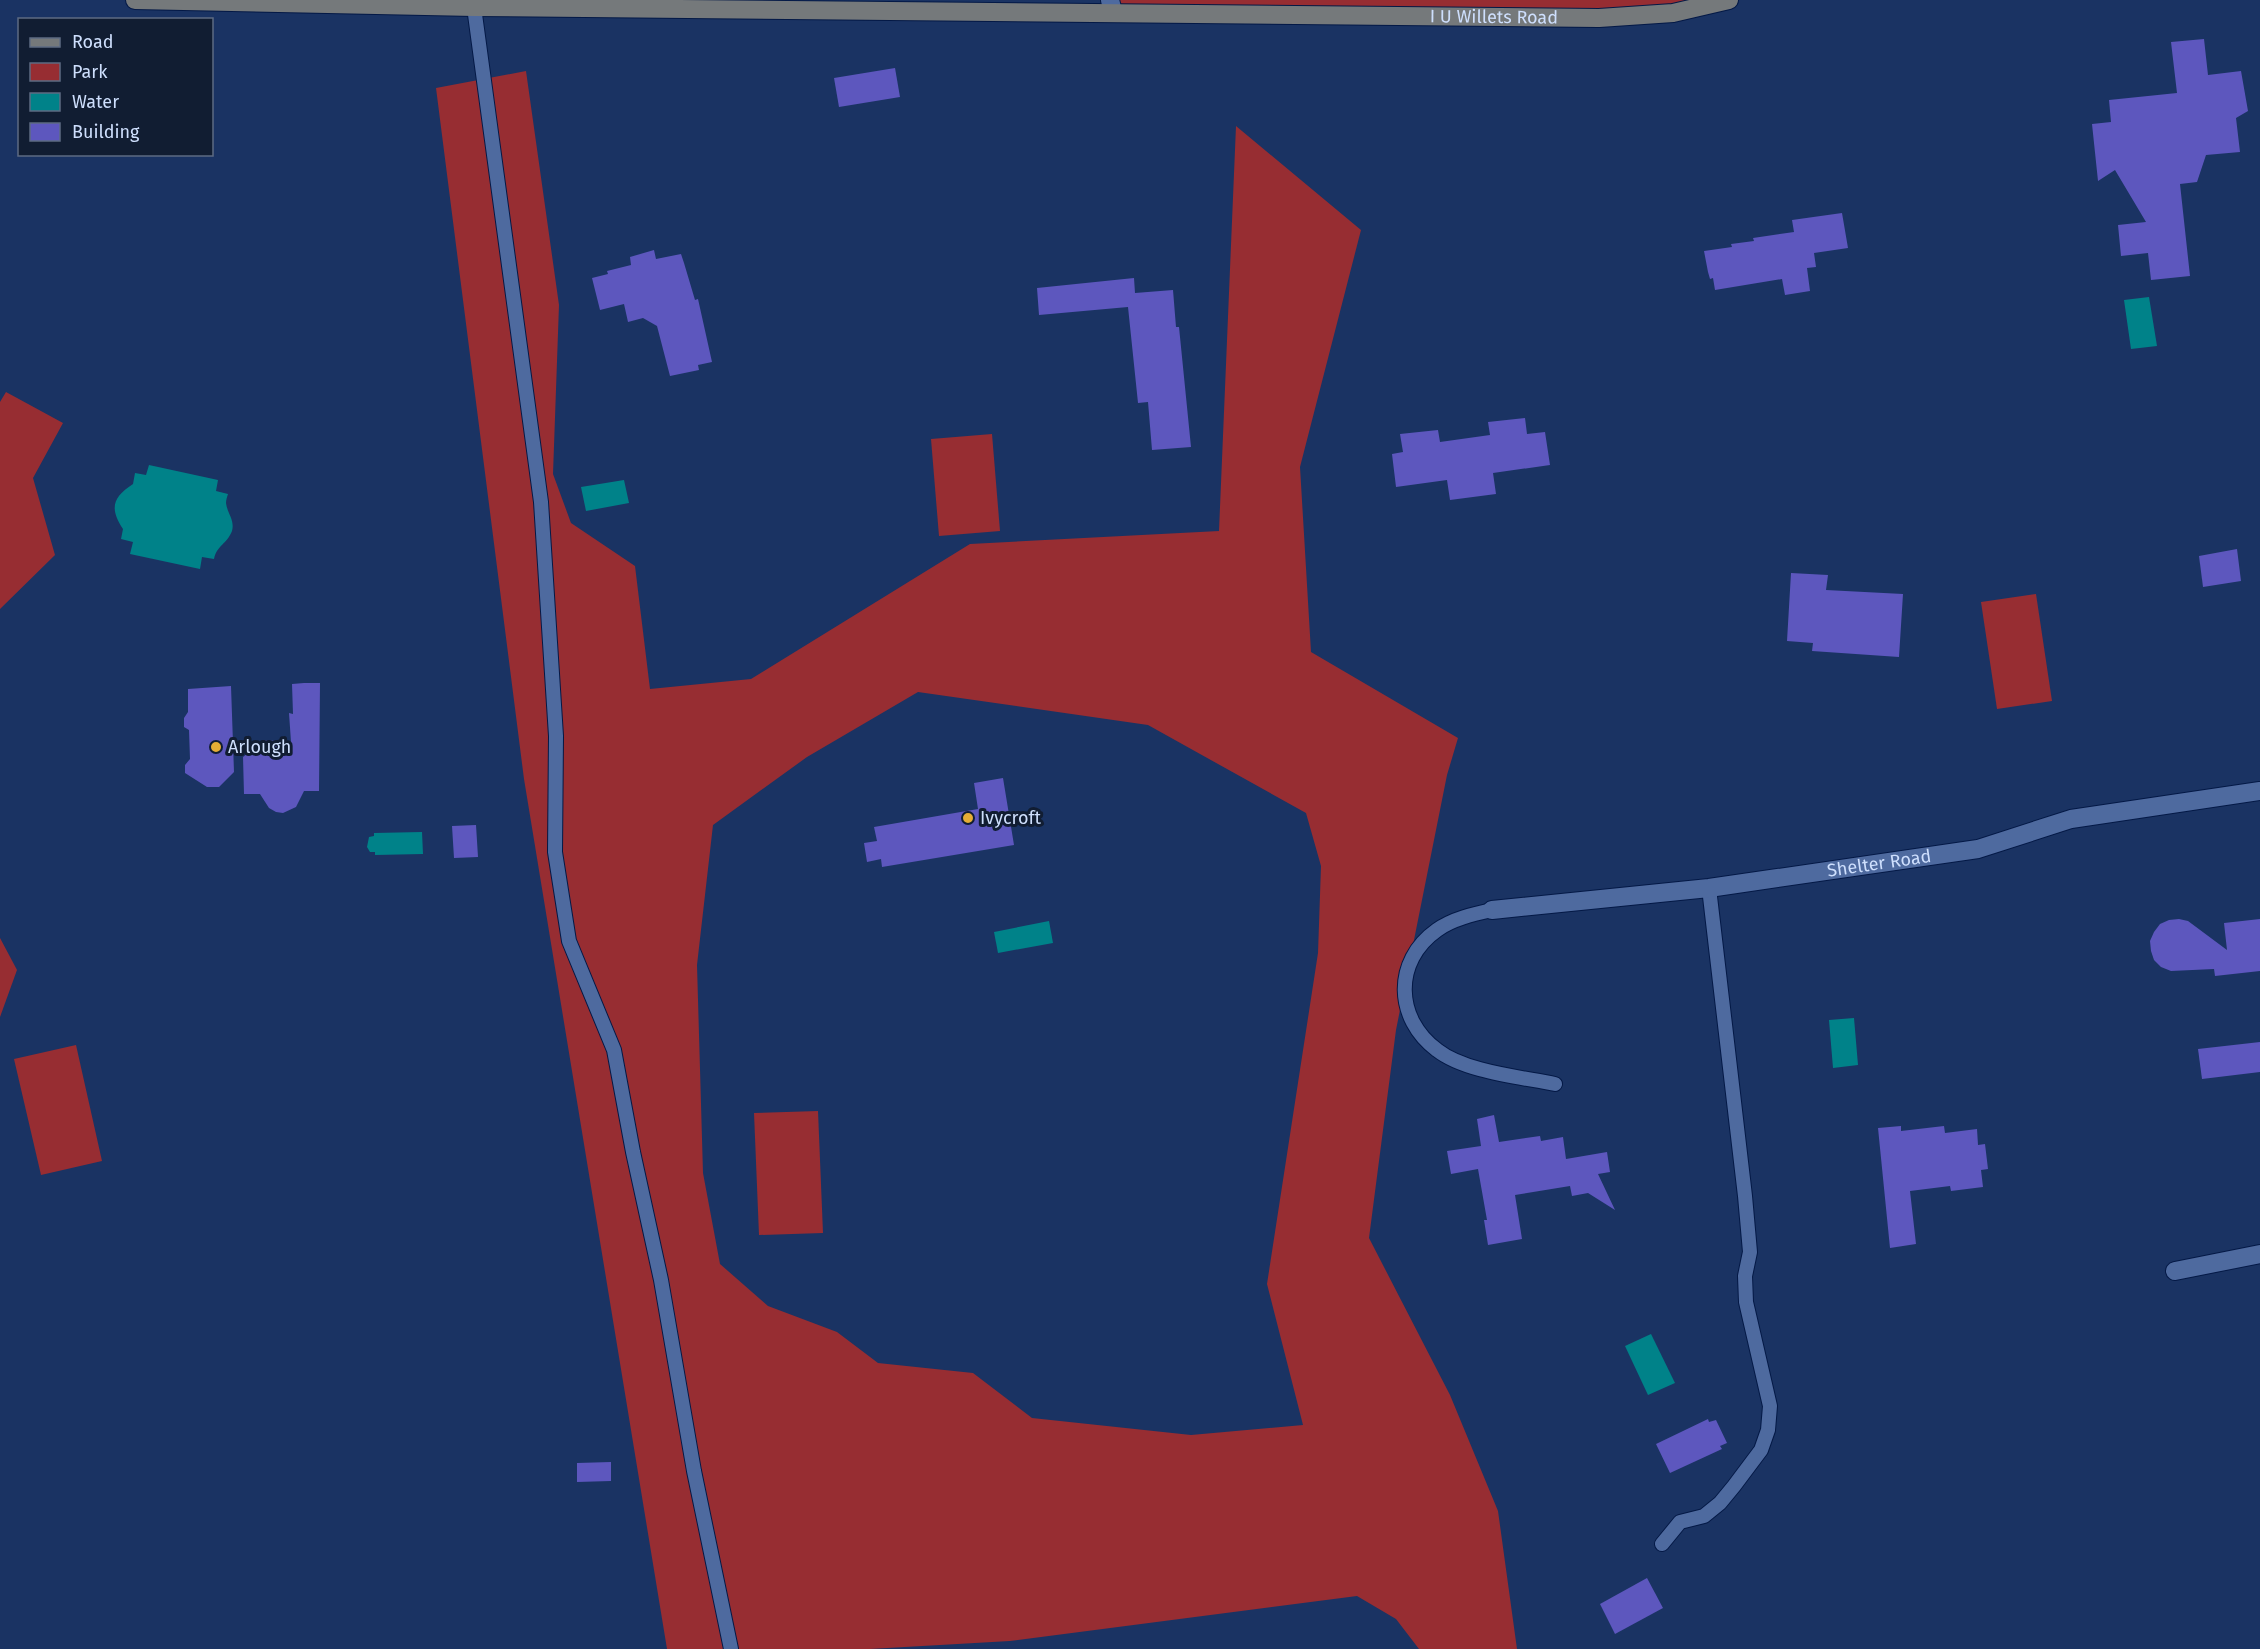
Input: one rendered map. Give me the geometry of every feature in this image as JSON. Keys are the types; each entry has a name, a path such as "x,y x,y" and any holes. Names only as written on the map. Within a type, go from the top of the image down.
{"street":[{"name":"I U Willets Road","path":"135,0 474,6 1112,6 1625,18 1673,13 1729,0"},
{"name":"Shelter Road","path":"1492,910 1709,888 1978,849 2071,819 2260,791"},
{"path":"2175,1271 2260,1254"}],"lane":[{"path":"474,6 541,502 556,736 557,863 569,941 614,1050 633,1152 661,1280 694,1471 731,1649"},
{"path":"1662,1544 1680,1522 1704,1516 1720,1503 1734,1486 1761,1450 1768,1431 1770,1406 1746,1302 1745,1276 1750,1251 1709,888"},
{"path":"1492,910 1471,915 1437,929 1423,942 1412,958 1405,975 1404,993 1407,1011 1418,1031 1436,1050 1452,1059 1485,1070 1555,1084"}],"green space":[{"path":"1111,0 1729,0 1673,13 1113,12"},
{"path":"526,71 559,305 553,474 571,523 635,566 650,689 751,679 970,544 1219,531 1236,126 1361,230 1300,467 1311,652 1458,738 1447,775 1396,1030 1369,1238 1450,1395 1498,1511 1517,1649 1419,1649 1396,1619 1357,1596 1010,1641 870,1649 667,1649 524,779 436,88","holes":["918,692 1148,725 1306,813 1321,866 1318,953 1267,1284 1303,1425 1191,1435 1032,1418 973,1373 878,1363 837,1332 768,1306 720,1264 703,1173 697,965 713,825 807,757"]},
{"path":"6,392 63,423 33,478 55,555 0,609 0,402"},
{"path":"992,434 1000,531 939,536 931,439"},
{"path":"2036,594 2052,701 1997,709 1981,602"},
{"path":"0,938 17,970 0,1017"},
{"path":"76,1045 102,1161 41,1175 14,1059"},
{"path":"818,1111 823,1233 759,1235 754,1113"}],"water":[{"path":"2149,297 2157,346 2131,349 2124,300"},
{"path":"149,465 218,480 216,491 228,494 226,503 232,531 217,551 214,559 202,557 200,569 130,554 133,542 121,539 123,529 115,509 117,498 133,484 135,473 146,475"},
{"path":"624,480 629,503 586,511 581,487"},
{"path":"422,832 423,854 375,855 375,852 370,852 367,847 369,837 374,836 374,833"},
{"path":"1049,921 1053,943 998,953 994,932"},
{"path":"1854,1018 1858,1065 1833,1068 1829,1020"},
{"path":"1651,1334 1675,1383 1648,1395 1625,1346"}],"building":[{"path":"2204,39 2208,75 2241,71 2248,111 2236,118 2240,152 2206,155 2197,182 2180,184 2190,276 2151,280 2148,253 2121,256 2118,225 2146,222 2115,170 2098,181 2092,124 2111,122 2109,100 2177,93 2171,42"},
{"path":"895,68 900,97 839,107 834,78"},
{"path":"1842,213 1848,248 1814,253 1816,267 1807,268 1810,291 1785,295 1782,279 1715,290 1713,278 1710,279 1708,272 1704,251 1732,247 1731,244 1754,241 1753,238 1794,232 1792,220"},
{"path":"654,250 656,259 681,254 695,300 698,299 712,362 698,365 699,370 670,376 657,326 643,318 628,322 624,304 600,310 592,278 608,274 607,271 631,265 630,257"},
{"path":"1134,278 1135,293 1173,290 1191,447 1152,450 1148,402 1138,403 1128,307 1039,315 1037,288"},
{"path":"1525,418 1527,434 1545,432 1550,465 1493,473 1496,494 1450,500 1447,480 1396,487 1392,454 1403,452 1400,434 1438,430 1440,442 1490,435 1488,422"},
{"path":"2237,549 2241,581 2203,587 2199,556"},
{"path":"1791,573 1828,575 1826,590 1903,594 1899,657 1812,651 1813,643 1787,641"},
{"path":"320,683 319,791 304,791 296,807 283,813 276,812 269,808 260,794 244,794 243,757 265,740 291,742 289,713 293,714 292,684"},
{"path":"231,686 234,772 219,787 207,787 185,773 185,765 190,759 189,730 184,727 184,718 188,712 188,689"},
{"name":"Ivycroft","path":"1003,778 1014,845 882,867 881,859 867,862 864,843 877,841 874,827 978,809 974,783"},
{"path":"476,825 478,857 454,858 452,826"},
{"path":"2179,919 2188,921 2227,950 2224,923 2260,919 2260,971 2215,976 2214,969 2171,971 2161,967 2154,960 2150,941 2160,924"},
{"path":"2260,1042 2260,1072 2202,1079 2198,1049"},
{"path":"1494,1115 1499,1142 1540,1136 1541,1141 1563,1137 1566,1159 1607,1152 1610,1172 1598,1174 1615,1210 1588,1193 1572,1196 1570,1186 1515,1195 1522,1239 1488,1245 1484,1220 1487,1220 1478,1169 1451,1174 1447,1151 1481,1146 1477,1119"},
{"path":"1901,1126 1901,1131 1944,1126 1945,1133 1977,1129 1978,1145 1985,1144 1988,1169 1981,1170 1983,1187 1951,1191 1950,1186 1910,1191 1916,1244 1890,1248 1878,1128"},
{"path":"1708,1419 1709,1422 1716,1420 1727,1443 1720,1446 1722,1449 1670,1473 1656,1444"},
{"path":"611,1462 611,1481 577,1482 577,1463"},
{"path":"1647,1578 1663,1608 1615,1634 1600,1604"}],"place":[{"name":"Arlough","path":"216,747"},
{"name":"Ivycroft","path":"968,818"}]}
